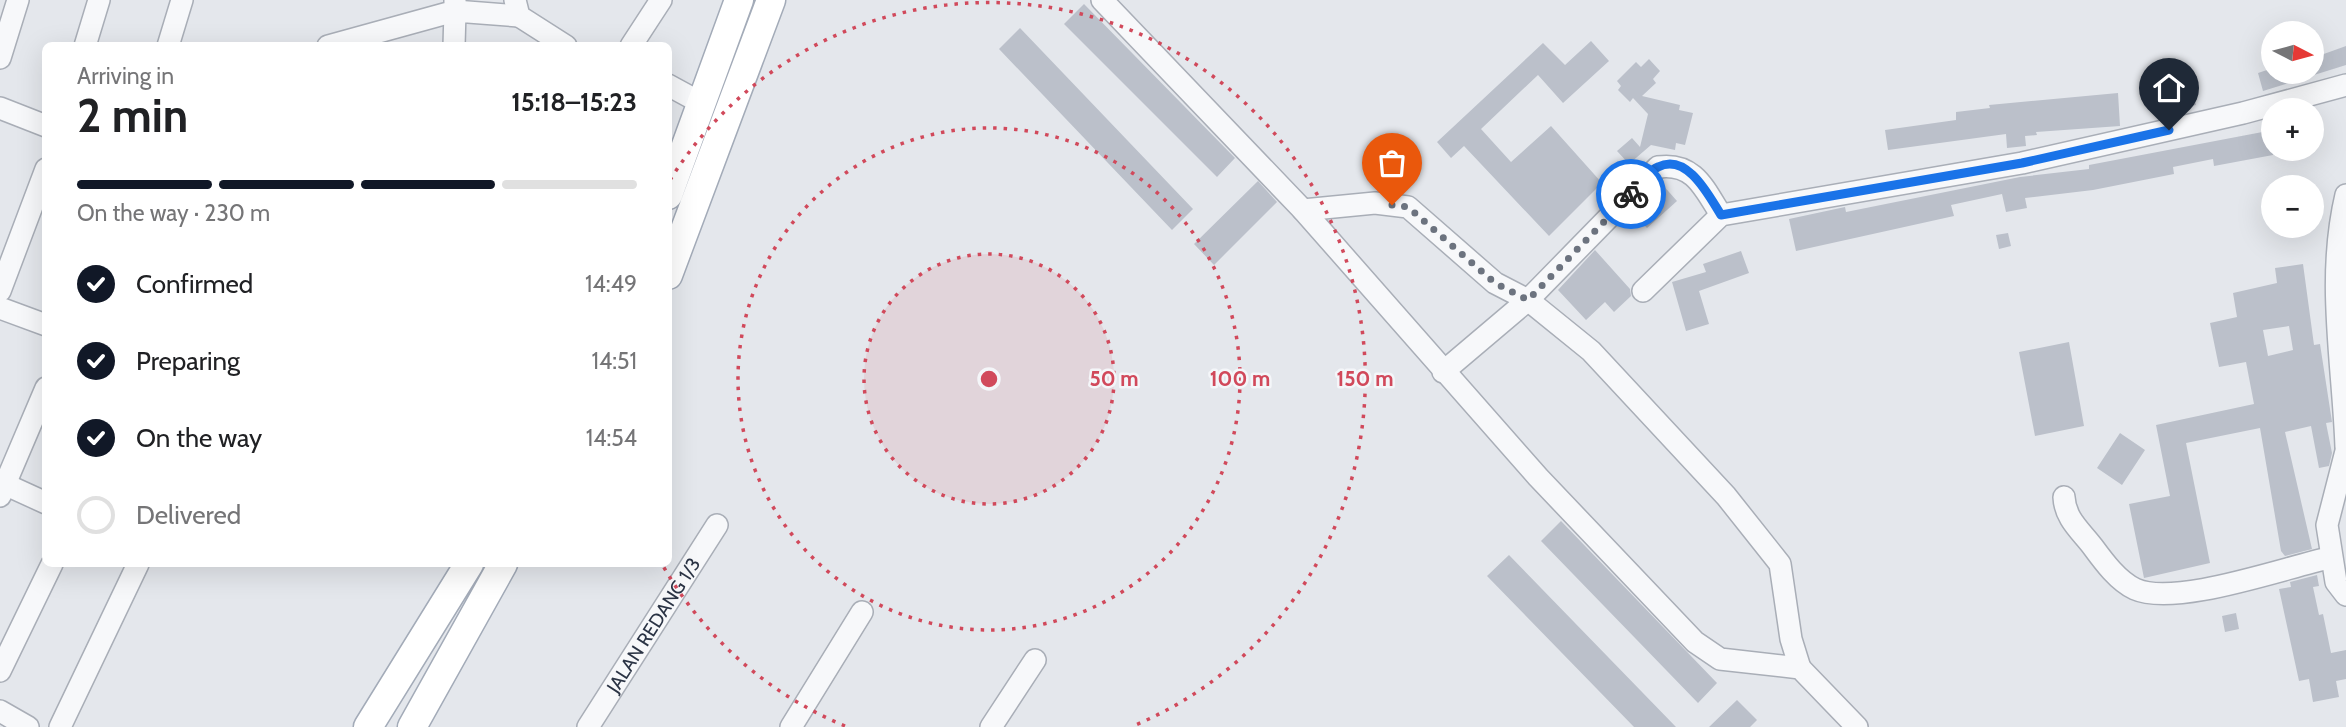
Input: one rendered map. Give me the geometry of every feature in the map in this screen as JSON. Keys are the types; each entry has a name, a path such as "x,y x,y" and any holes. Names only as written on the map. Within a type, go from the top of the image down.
{"main road":[{"path":"672,185 739,0"},
{"path":"672,264 771,0"},
{"path":"368,727 467,567"},
{"path":"412,727 501,567"},
{"path":"398,727 392,716 393,709 419,647"}],"street":[{"path":"0,58 18,0"},
{"path":"86,42 99,0"},
{"path":"169,42 182,0"},
{"path":"634,42 661,0"},
{"path":"1102,0 1303,210 1443,372 1695,642 1720,659 1800,668"},
{"path":"454,42 455,5"},
{"path":"340,42 455,5 517,8 559,42"},
{"path":"1643,291 1721,215 2022,163 2243,113 2346,85"},
{"path":"672,87 703,104"},
{"path":"0,108 42,124"},
{"path":"1443,372 1528,300 1658,167 1674,165 1693,174 1721,215"},
{"path":"0,291 42,180"},
{"path":"2346,195 2339,233 2336,291 2346,449 2326,525 2329,558 2336,582 2346,595"},
{"path":"1303,210 1375,202 1408,207 1495,283 1528,300 1591,351 1726,496 1780,565 1791,639 1800,668 1857,727"},
{"path":"0,308 42,324"},
{"path":"42,397 2,487 42,502"},
{"path":"2064,497 2072,523 2115,573 2139,590 2165,596 2177,592 2200,591 2329,558"},
{"name":"JALAN REDANG 1/3","path":"588,727 717,524"},
{"path":"0,671 51,567"},
{"path":"60,727 137,567"},
{"path":"792,727 863,612"},
{"path":"992,727 1035,660"},
{"path":"0,711 28,727"}],"building":[{"path":"1084,4 1235,158 1217,177 1064,24"},
{"path":"1020,28 1193,209 1172,230 999,49"},
{"path":"1591,41 1609,61 1563,103 1538,75 1481,129 1511,162 1551,126 1602,183 1549,236 1464,146 1451,158 1437,142 1543,43 1565,65"},
{"path":"2346,46 2346,65 2324,72 2324,54"},
{"path":"1649,59 1660,71 1653,79 1656,83 1642,96 1680,105 1679,110 1693,113 1685,145 1676,143 1675,150 1651,145 1629,164 1617,151 1632,138 1640,147 1648,114 1633,98 1630,102 1618,90 1621,86 1617,81 1636,62 1641,67"},
{"path":"2261,84 2285,84 2263,91"},
{"path":"2193,91 2196,105 2165,111 2163,97"},
{"path":"2118,93 2120,126 2036,132 2037,135 2025,136 2026,146 2007,148 2006,134 1888,150 1885,130 1956,120 1956,112 1990,108 1989,105"},
{"path":"2261,132 2261,157 2214,166 2213,159 2173,167 2174,174 2093,190 2025,198 2027,208 2006,212 2002,194 1951,205 1954,216 1796,251 1789,219 1845,207 1846,212 2020,177 2089,169 2089,165"},
{"path":"1258,181 1277,202 1214,265 1194,244"},
{"path":"1661,183 1677,201 1647,228 1632,212"},
{"path":"2008,233 2011,246 1999,249 1996,235"},
{"path":"1595,250 1630,289 1631,296 1614,312 1605,302 1586,320 1558,290"},
{"path":"1741,251 1749,273 1699,291 1709,324 1686,331 1672,282 1706,272 1703,264"},
{"path":"2303,264 2314,345 2320,344 2332,422 2326,423 2332,453 2329,466 2319,468 2311,426 2285,432 2312,549 2285,556 2281,551 2260,428 2186,443 2210,563 2144,578 2129,504 2170,496 2156,425 2254,404 2246,362 2219,367 2210,323 2237,317 2233,293 2277,283 2275,268","holes":["2289,326 2293,350 2268,356 2263,330"]},
{"path":"2069,342 2084,426 2035,436 2019,352"},
{"path":"2120,433 2145,450 2122,485 2097,468"},
{"path":"1561,521 1717,683 1698,703 1541,541"},
{"path":"1509,555 1676,727 1634,727 1487,576"},
{"path":"2317,575 2319,586 2313,587 2319,615 2323,614 2331,653 2346,650 2346,679 2336,681 2339,697 2313,702 2309,679 2299,681 2279,589 2291,587 2290,582"},
{"path":"2236,613 2239,629 2225,632 2222,616"},
{"path":"1737,700 1757,720 1750,727 1709,727"}],"way so far":[{"path":"1392,205 1408,207 1495,283 1528,300 1631,194"}],"route":[{"path":"1631,194 1658,167 1674,165 1693,174 1721,215 2022,163 2169,130"}]}
